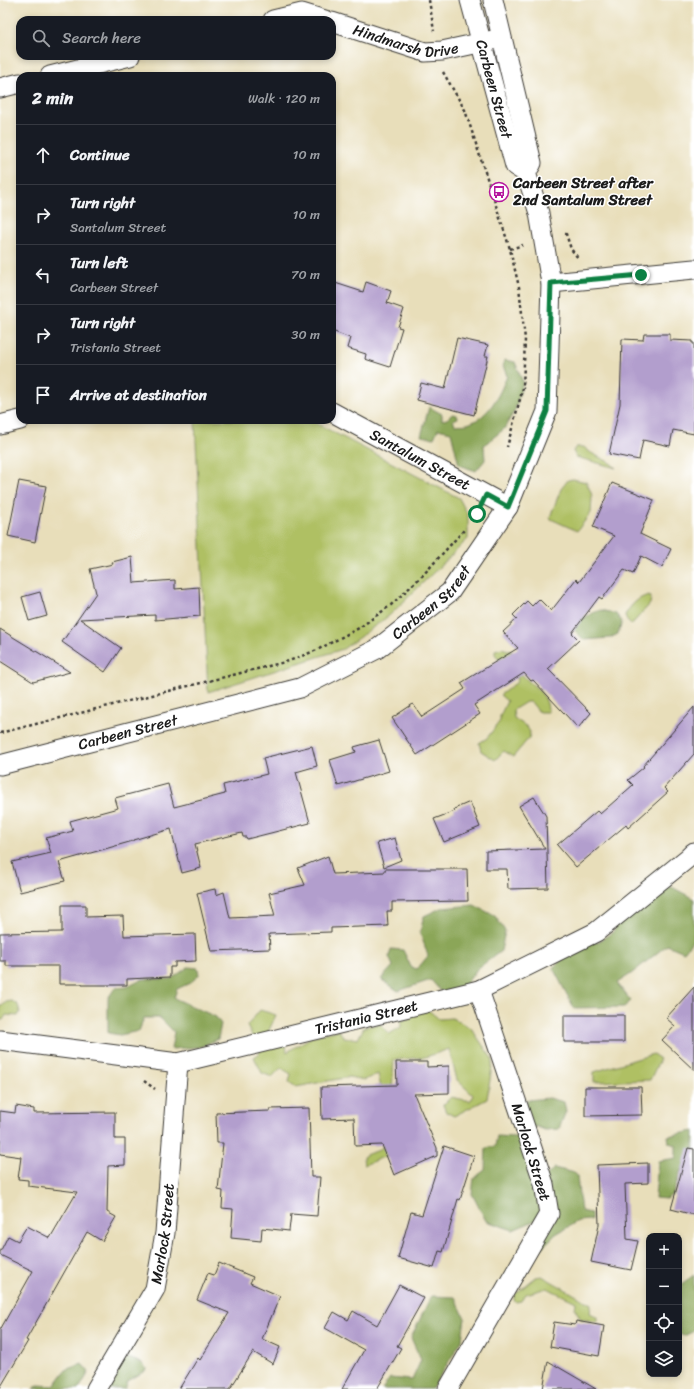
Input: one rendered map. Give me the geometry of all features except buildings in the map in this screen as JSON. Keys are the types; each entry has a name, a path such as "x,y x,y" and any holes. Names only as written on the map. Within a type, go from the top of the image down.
{"street":[{"name":"Carbeen Street","path":"0,765 300,688 377,649 450,592 508,507 547,411 551,283 539,213 526,173 515,166 470,0"},
{"name":"Carbeen Street","path":"493,0 532,163 526,173"},
{"path":"290,16 302,13 312,16"},
{"name":"Hindmarsh Drive","path":"336,23 425,52 442,51 503,37"},
{"path":"66,72 114,60"},
{"path":"0,88 16,84"},
{"path":"551,283 694,269"},
{"name":"Santalum Street","path":"336,414 508,507"},
{"path":"0,425 16,421"},
{"name":"Tristania Street","path":"0,1040 178,1063 479,990 596,932 694,852"},
{"name":"Marlock Street","path":"448,1389 550,1214 544,1184 479,990"},
{"name":"Marlock Street","path":"96,1389 155,1289 165,1233 178,1063"}],"path":[{"path":"429,0 440,68 465,110 510,249 519,287 525,339 523,388 507,449"},
{"path":"510,249 566,234 571,249 581,262"},
{"path":"0,734 290,661 317,650 359,628 391,605 423,575 468,524"}],"green space":[{"path":"504,360 515,362 523,382 515,410 504,429 484,445 485,460 476,471 459,465 451,432 438,429 434,438 421,436 429,407 442,414 442,420 447,419 452,414 457,415 458,418 453,420 455,425 467,424 481,417 497,398 507,376 503,366"},
{"path":"195,424 318,424 459,498 468,515 468,539 390,615 343,649 208,692"},
{"path":"576,447 584,447 616,468 576,457 573,451"},
{"path":"573,479 586,482 592,496 591,513 577,531 551,519 550,517 561,489 568,480"},
{"path":"649,595 651,597 650,604 631,625 627,621 625,615 635,602"},
{"path":"601,610 616,614 622,622 618,634 610,638 584,640 568,624 577,617 584,618"},
{"path":"502,648 511,651 515,656 516,665 520,672 538,689 543,696 547,703 548,712 539,712 531,702 526,702 513,710 514,718 527,727 530,732 529,738 513,757 504,751 495,760 481,751 479,743 487,738 500,721 500,716 507,701 500,695 517,682 518,678 510,675 495,654 495,650"},
{"path":"672,887 694,899 694,939 684,952 667,945 631,974 617,983 631,1001 624,1007 574,1008 553,968 566,954 589,942 598,942 613,932 622,916 646,888"},
{"path":"474,905 495,916 505,931 501,951 477,969 464,987 443,994 431,980 398,991 381,979 393,966 389,957 391,949 403,950 411,967 417,969 428,956 420,932 424,916 441,908"},
{"path":"188,967 198,968 199,975 190,983 177,989 174,998 216,1017 221,1024 218,1039 200,1047 171,1049 174,1032 160,1018 144,1018 139,1031 120,1035 108,1033 108,998 115,988 127,987 143,979 171,979"},
{"path":"12,1001 18,1005 20,1012 18,1016 6,1015 3,1020 0,1020 0,1006 6,1002"},
{"path":"419,1009 427,1009 439,1019 452,1018 471,1028 493,1060 487,1099 454,1116 446,1112 443,1105 451,1097 470,1101 473,1095 457,1080 449,1049 426,1057 394,1060 392,1089 404,1145 386,1156 364,1165 363,1157 380,1149 384,1144 386,1135 384,1102 378,1074 364,1080 349,1077 296,1087 289,1082 291,1074 281,1068 272,1077 262,1073 254,1057 260,1053 247,1026 260,1010 276,1015 265,1039 286,1045 287,1052 313,1036 338,1030 344,1037 358,1039 364,1027 380,1024 389,1034 401,1027 401,1021 410,1018"},
{"path":"653,1054 660,1059 650,1080 594,1082 594,1072"},
{"path":"549,1098 564,1102 566,1111 559,1129 545,1130 535,1126 533,1135 541,1181 554,1168 575,1173 577,1177 581,1211 591,1213 591,1220 578,1221 556,1234 534,1255 536,1220 513,1230 486,1221 472,1194 474,1178 485,1170 486,1148 495,1146 497,1136 516,1137 526,1122 524,1115 527,1100"},
{"path":"694,1131 694,1151 686,1171 681,1170 673,1194 666,1199 655,1198 658,1161 676,1158 676,1145 669,1143 668,1136"},
{"path":"694,1275 694,1331 684,1336 682,1335 682,1285"},
{"path":"542,1276 591,1304 590,1313 598,1317 598,1322 581,1319 575,1309 576,1302 547,1288 526,1294 521,1301 516,1302 514,1300 514,1295 536,1277"},
{"path":"431,1296 455,1297 465,1318 462,1340 432,1389 382,1389 390,1378 412,1380 421,1360 411,1338"},
{"path":"126,1357 142,1363 146,1368 145,1371 128,1381 125,1389 98,1389"},
{"path":"82,1364 89,1372 79,1389 33,1389 38,1385 54,1386 66,1370"}],"place":[{"name":"Carbeen Street after 2nd Santalum Street","path":"499,192"}],"route":[{"path":"477,514 486,495 508,507 547,411 551,283 641,275"}]}
